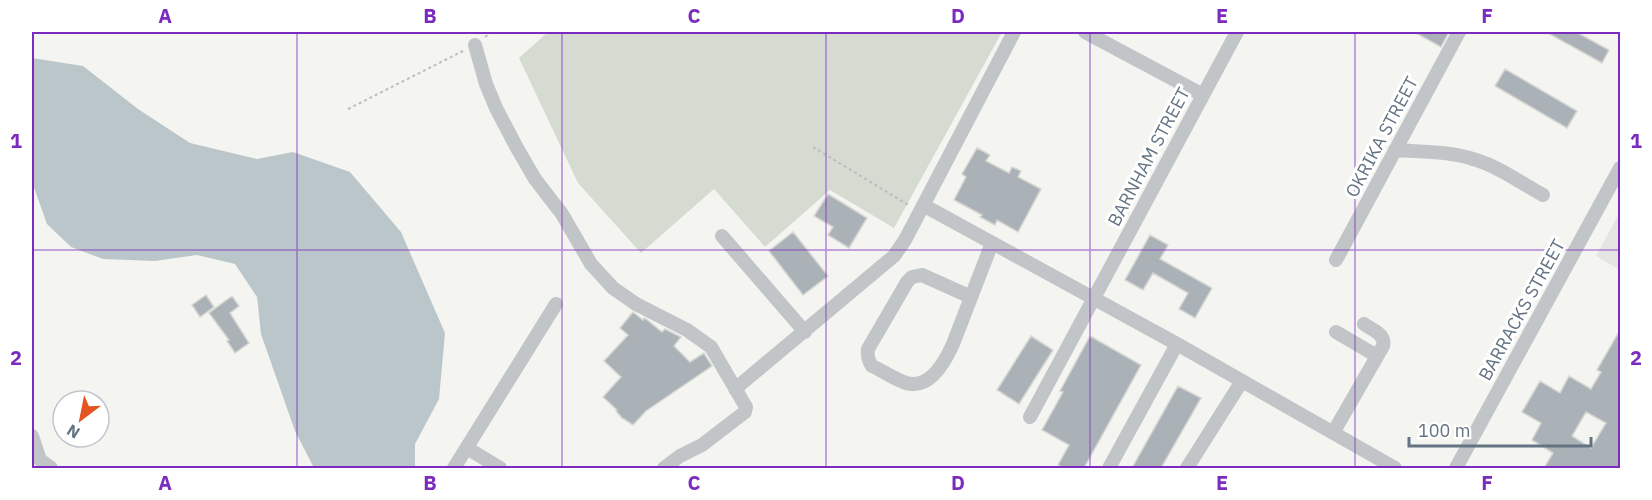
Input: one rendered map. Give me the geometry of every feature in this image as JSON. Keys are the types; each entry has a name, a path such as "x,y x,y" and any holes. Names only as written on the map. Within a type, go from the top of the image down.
{"street":[{"path":"735,389 894,256 905,240 1014,32"},
{"path":"1085,32 1203,95"},
{"name":"BARNHAM STREET","path":"1030,417 1237,32"},
{"name":"OKRIKA STREET","path":"1336,260 1459,32"},
{"path":"475,45 486,84 517,148 535,179 562,214 591,264 614,288 636,304 687,330 711,348 746,407 745,412 702,446 680,456 664,468"},
{"path":"1395,150 1449,154 1473,159 1491,166 1543,195"},
{"name":"BARRACKS STREET","path":"1456,468 1620,168"},
{"path":"922,208 992,243 1177,344 1395,468"},
{"path":"722,236 805,332"},
{"path":"971,297 922,275 912,277 868,349 868,361 872,366 906,383 927,381 946,358 971,297 992,243"},
{"path":"454,468 555,304"},
{"path":"1333,433 1383,346 1383,337 1364,324"},
{"path":"1336,332 1377,356"},
{"path":"1109,468 1177,344"},
{"path":"1187,468 1242,381"},
{"path":"33,444 40,460 51,468"},
{"path":"467,448 500,468"}],"path":[{"path":"348,109 475,45 492,32"},
{"path":"813,147 922,208"}],"shaded area":[{"path":"548,32 1002,32 894,228 830,190 765,247 714,189 641,253 578,183 519,58"},
{"path":"32,58 83,66 138,109 190,143 257,159 293,152 350,172 401,232 445,333 439,399 415,444 415,468 314,468 295,431 261,334 257,297 235,264 197,255 155,261 103,259 71,247 47,224 32,182"},
{"path":"1620,212 1620,270 1596,256"}],"building":[{"path":"1414,32 1449,32 1441,47"},
{"path":"1546,32 1576,32 1609,50 1602,63"},
{"path":"1505,69 1577,111 1567,128 1495,86"},
{"path":"977,148 990,155 986,161 1009,173 1012,167 1021,171 1018,177 1041,189 1018,232 997,220 995,225 954,200 966,177 962,174"},
{"path":"828,194 867,218 849,248 828,235 833,227 814,216"},
{"path":"793,232 828,276 803,295 769,251"},
{"path":"1150,235 1168,245 1160,259 1212,288 1195,318 1179,309 1188,293 1153,273 1143,290 1125,280"},
{"path":"206,295 214,307 200,317 192,305"},
{"path":"232,296 239,306 230,313 249,343 235,353 227,341 229,340 209,313"},
{"path":"633,312 662,332 665,329 681,337 674,346 690,362 704,353 712,366 646,411 633,425 622,418 603,397 621,377 604,361 628,335 620,328"},
{"path":"1620,330 1620,468 1544,468 1553,453 1532,440 1541,423 1522,412 1540,381 1560,393 1569,376 1591,389 1601,372 1597,370","holes":["1586,412 1606,423 1591,448 1572,436"]},
{"path":"1031,336 1053,350 1019,404 997,390"},
{"path":"1090,336 1141,365 1084,468 1063,468 1058,465 1069,445 1042,430"},
{"path":"1178,386 1201,398 1161,468 1132,468"}]}
